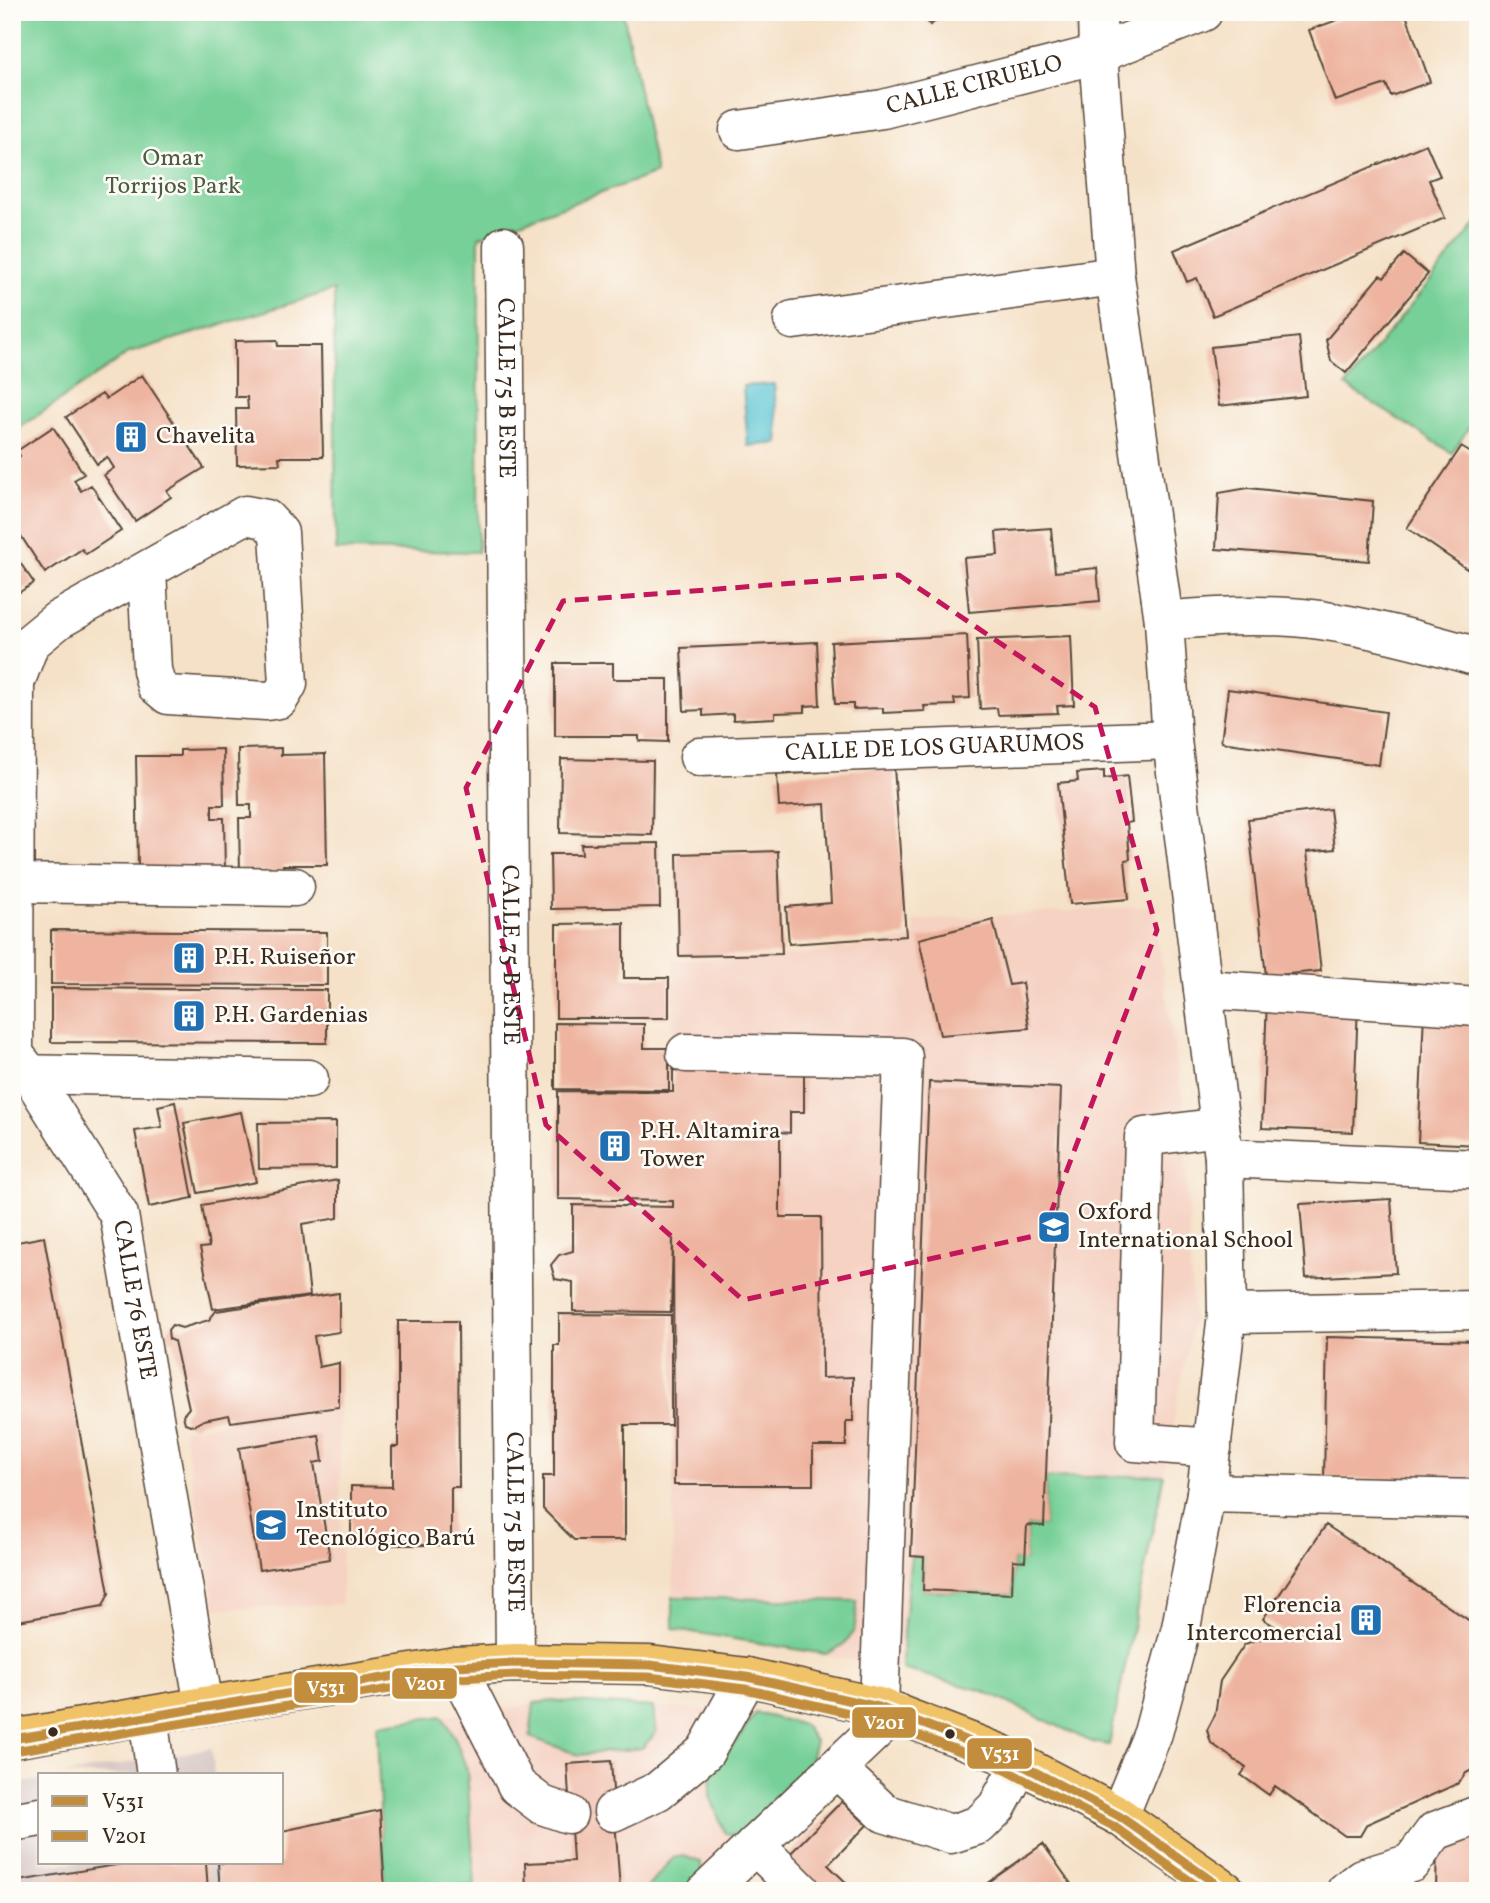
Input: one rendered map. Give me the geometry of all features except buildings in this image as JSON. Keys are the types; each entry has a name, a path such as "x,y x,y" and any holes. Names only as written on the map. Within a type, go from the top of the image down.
{"main road":[{"path":"12,1740 456,1666 515,1662 650,1665 747,1677 887,1709 999,1753 1119,1816 1226,1891"}],"street":[{"path":"1097,12 1115,276 1164,621 1172,740 1222,1143 1227,1314 1206,1493 1181,1628 1153,1733 1119,1816"},
{"name":"CALLE CIRUELO","path":"739,130 883,108 1098,54 1203,12"},
{"name":"CALLE 75 B ESTE","path":"504,246 515,1662"},
{"path":"793,320 1115,276"},
{"name":"CALLE 76 ESTE","path":"147,570 152,670 156,685 168,695 266,701 279,699 288,684 279,534 266,519 245,515 147,570 58,620 30,643 15,683 14,1054 21,1074 118,1215 204,1706"},
{"path":"1164,621 1226,615 1319,620 1478,657"},
{"name":"CALLE DE LOS GUARUMOS","path":"699,757 1172,740"},
{"path":"14,883 295,887"},
{"path":"1203,989 1478,1007"},
{"path":"686,1053 903,1056 887,1709 836,1768 707,1891"},
{"path":"21,1074 309,1079"},
{"path":"1212,1448 1135,1442 1144,1137 1478,1169"},
{"path":"1227,1314 1478,1310"},
{"path":"1206,1493 1478,1499"},
{"path":"456,1666 517,1786 542,1805 568,1814"},
{"path":"613,1812 658,1791 705,1752 747,1677"},
{"path":"148,1716 156,1773"},
{"path":"836,1768 884,1814 951,1834 979,1825 998,1807 1020,1764"},
{"path":"1346,1891 1362,1878 1416,1877 1434,1831 1478,1815"},
{"path":"12,1822 38,1817"},
{"path":"755,1844 801,1891"}],"highlighted area":[{"path":"899,575 1095,707 1157,930 1043,1234 743,1300 546,1125 466,788 563,601"}],"shaded area":[{"path":"1153,906 1183,1105 1193,1321 1115,1724 903,1635 902,1669 673,1629 673,960 782,957 915,938 914,921"},
{"name":"Instituto Tecnológico Barú","path":"339,1407 342,1604 216,1609 183,1429"},
{"path":"554,1701 756,1713 804,1725 815,1741 810,1760 688,1891 526,1891 525,1882 385,1891 377,1725"},
{"path":"212,1748 214,1773 75,1773"},
{"path":"38,1780 38,1864 218,1864 219,1891 12,1891 12,1785"}],"green space":[{"name":"Omar Torrijos Park","path":"12,12 623,12 656,173 479,237 478,552 336,550 334,290 129,353 12,433"},
{"path":"1478,221 1478,414 1452,453 1346,386"},
{"path":"1164,1475 1109,1745 1092,1742 983,1691 902,1669 911,1556 924,1557 923,1590 1012,1594 1013,1560 1025,1560 1027,1525 1044,1526 1046,1478"},
{"path":"673,1597 857,1601 855,1628 848,1640 825,1654 673,1629"},
{"path":"554,1701 653,1707 656,1733 642,1748 579,1755 530,1737 534,1703"},
{"path":"756,1713 804,1725 815,1741 810,1760 745,1831 734,1835 725,1833 710,1796 711,1776"},
{"path":"442,1716 455,1738 467,1770 475,1885 385,1891 377,1725"},
{"path":"684,1856 700,1862 703,1873 688,1891 644,1891 673,1858"}],"water":[{"path":"774,384 779,443 748,446 743,386"}],"transit line":[{"name":"V531","path":"12,1739 456,1666 515,1663 650,1665 747,1677 879,1707 999,1753 1119,1816 1226,1891"},
{"name":"V201","path":"14,1751 457,1678 515,1675 649,1677 745,1689 875,1719 994,1764 1113,1826 1204,1891"}],"place":[{"name":"Chavelita","path":"131,437"},
{"name":"P.H. Ruiseñor","path":"189,958"},
{"name":"P.H. Gardenias","path":"189,1016"},
{"name":"P.H. Altamira Tower","path":"615,1146"},
{"name":"Oxford International School","path":"1054,1227"},
{"name":"Instituto Tecnológico Barú","path":"271,1525"},
{"name":"Florencia Intercomercial","path":"1366,1620"}]}
